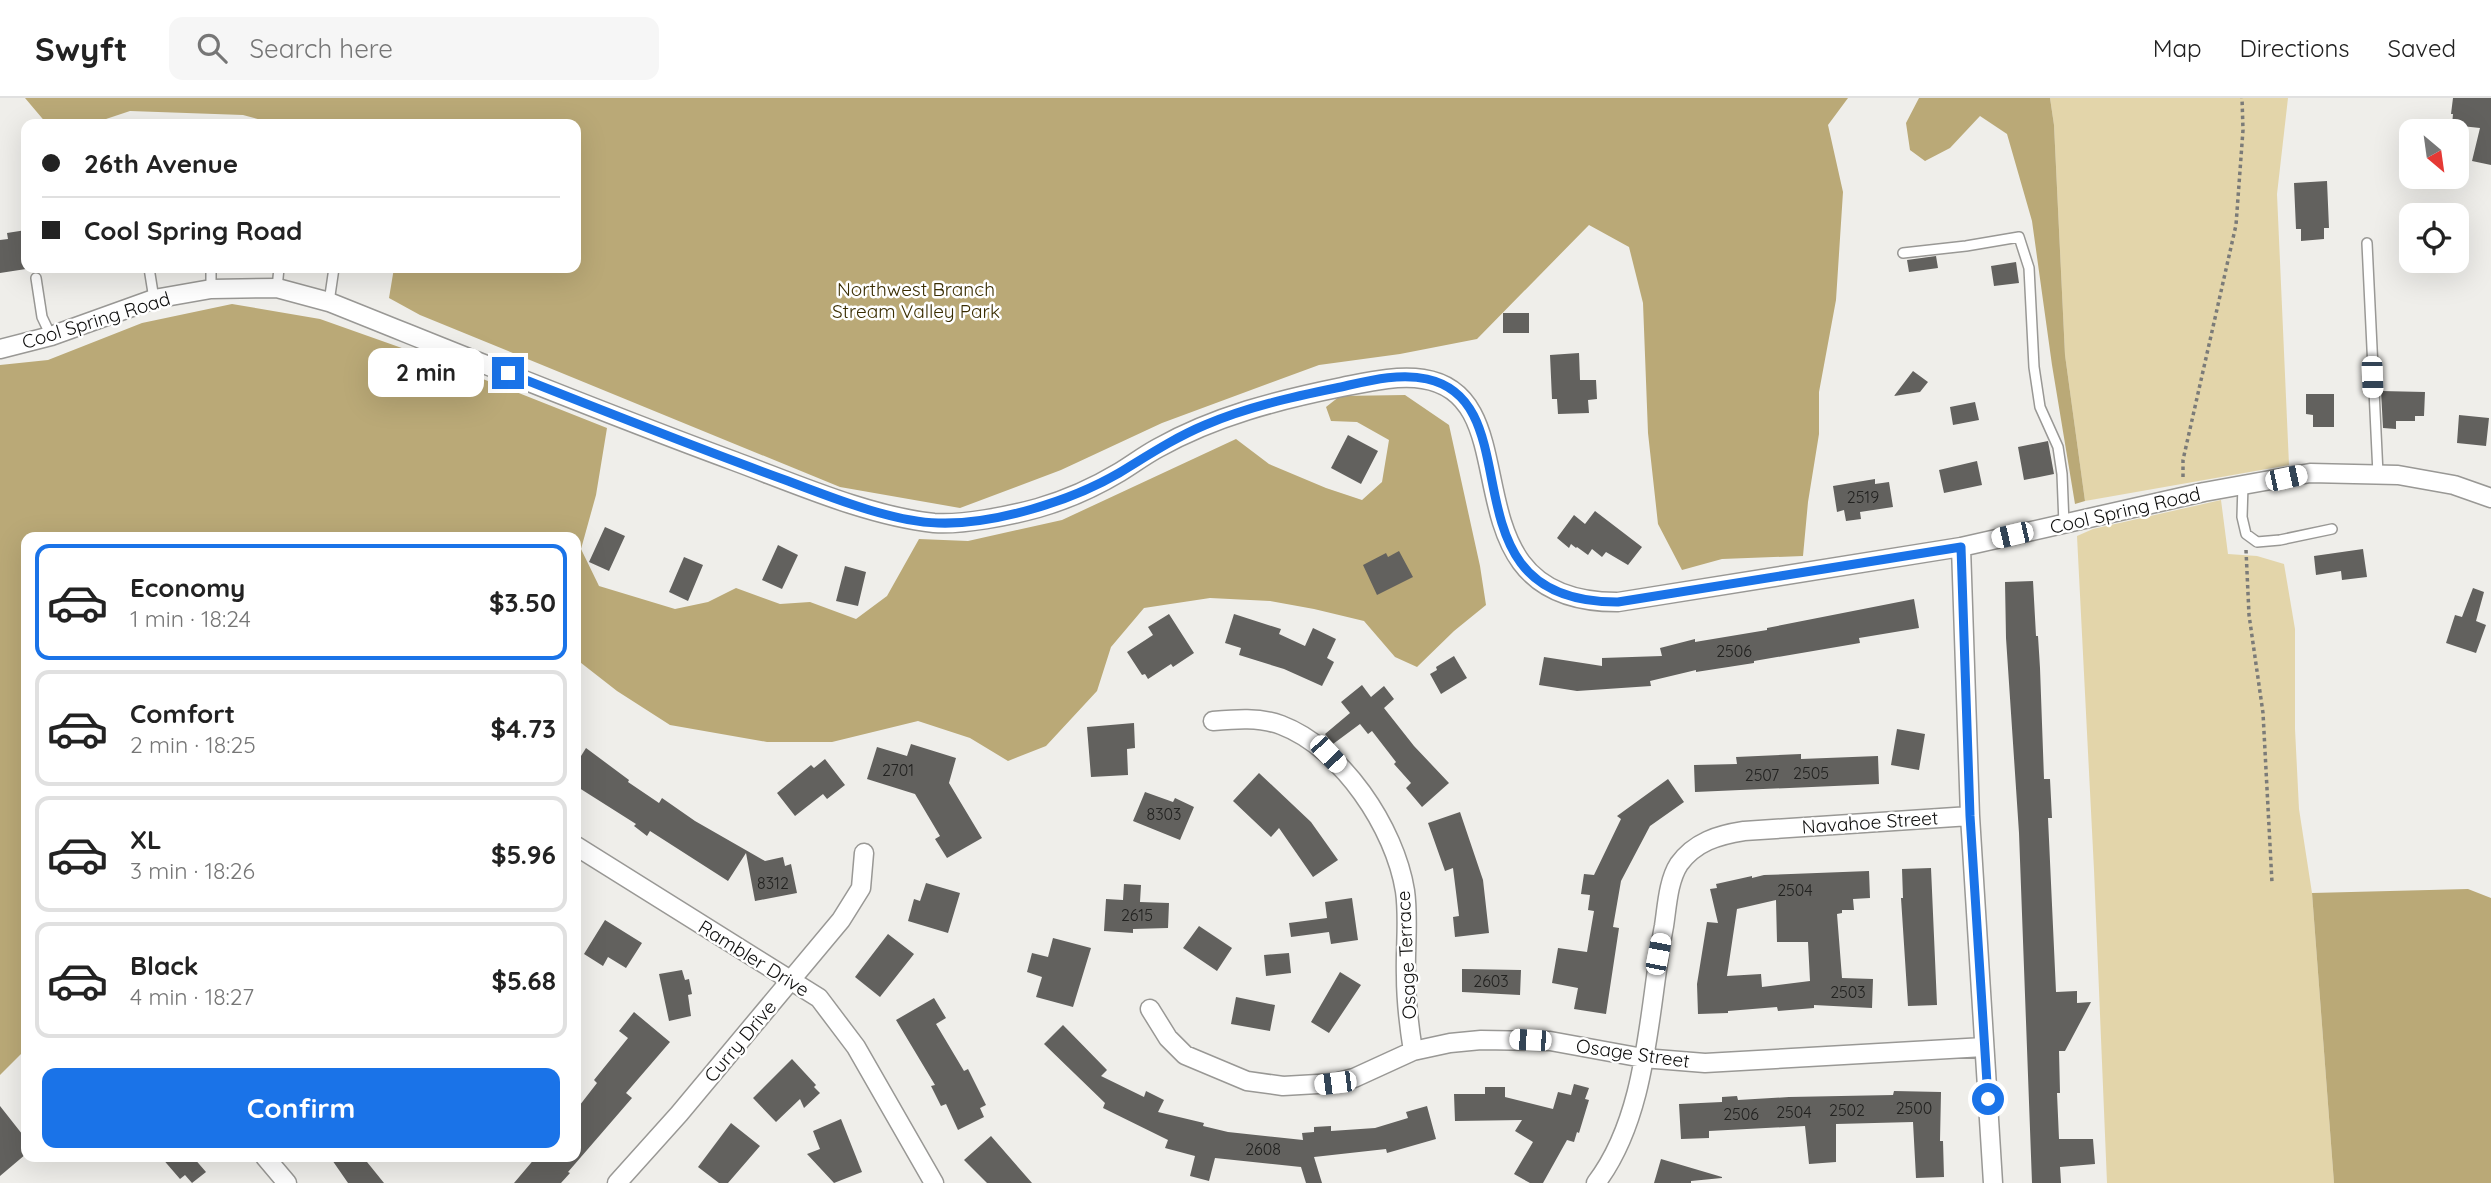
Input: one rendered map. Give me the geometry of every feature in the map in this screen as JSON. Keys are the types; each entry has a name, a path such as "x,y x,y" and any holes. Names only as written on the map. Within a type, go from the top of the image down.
{"street":[{"name":"Cool Spring Road","path":"0,349 51,336 154,299 211,289 277,288 329,302 686,444 818,492 898,517 939,523 981,519 1037,508 1074,495 1118,474 1156,449 1241,411 1300,395 1403,377 1427,379 1444,386 1469,408 1482,435 1507,541 1526,571 1554,590 1593,602 1618,602 1961,547 2183,497 2310,473 2378,474 2425,479 2454,485 2491,498"},
{"path":"1961,547 1970,816 1993,1181"},
{"name":"Osage Terrace","path":"1213,721 1259,719 1294,730 1328,754 1371,807 1391,844 1405,891 1407,1013 1413,1051"},
{"name":"Navahoe Street","path":"1596,1183 1604,1173 1630,1116 1643,1058 1658,954 1673,878 1678,866 1695,847 1726,834 1769,829 1970,816"},
{"name":"Rambler Drive","path":"581,849 819,998 840,1023 877,1082 934,1183"},
{"name":"Curry Drive","path":"617,1183 679,1114 841,920 861,888 864,853"},
{"name":"Osage Street","path":"1150,1009 1157,1023 1185,1055 1247,1082 1283,1086 1335,1083 1354,1078 1413,1051 1450,1043 1509,1039 1550,1041 1643,1058 1705,1063 1984,1047"},
{"path":"269,1162 287,1183"}],"lane":[{"path":"1903,253 2019,237 2029,268 2034,367 2040,407 2058,447 2064,524"},
{"path":"2367,243 2378,474"},
{"path":"150,273 154,299"},
{"path":"211,273 211,289"},
{"path":"277,288 278,273"},
{"path":"329,302 333,273"},
{"path":"36,278 42,317 51,336"},
{"path":"2243,485 2242,517 2246,534 2258,542 2332,529"}],"path":[{"path":"2183,497 2183,460 2236,225 2243,130 2242,98"},
{"path":"2246,534 2249,615 2263,713 2272,883"}],"shaded area":[{"path":"2050,98 2288,98 2277,194 2289,465 2085,501 2065,355 2054,125"},
{"path":"2221,500 2228,554 2257,556 2284,564 2295,629 2295,729 2299,809 2312,893 2334,1183 2107,1183 2077,536 2093,529"}],"green space":[{"name":"Northwest Branch Stream Valley Park","path":"25,98 1848,98 1828,125 1843,192 1836,300 1819,392 1819,434 1803,556 1722,559 1682,570 1658,524 1648,433 1643,303 1629,247 1589,225 1477,339 1400,354 1319,365 1162,423 1061,470 960,508 840,487 420,315 389,298 393,273 581,273 581,119 258,119 243,115 130,111 106,119 43,119"},
{"path":"1919,98 2050,98 2054,125 2065,355 2085,501 2075,504 2032,221 2007,134 1980,116 1950,148 1925,161 1910,150 1906,123"},
{"path":"232,304 320,319 430,358 607,428 596,495 581,549 581,532 21,532 21,1054 0,1075 0,365 48,360 142,323"},
{"path":"1405,395 1449,425 1486,605 1417,667 1395,657 1364,621 1314,609 1270,601 1210,598 1144,608 1111,647 1097,691 1046,746 1008,761 970,738 918,721 832,742 767,742 670,725 617,691 581,663 581,549 599,586 675,609 708,602 736,588 780,604 810,602 856,619 887,596 919,539 968,541 1062,520 1236,439 1269,464 1362,500 1382,482 1389,440 1357,422 1331,421 1326,407 1340,396"},
{"path":"2468,889 2491,898 2491,1183 2334,1183 2312,893"}],"building":[{"path":"2453,98 2491,98 2491,165 2472,161 2480,128 2469,127 2469,119 2453,119"},
{"path":"2327,181 2329,228 2324,228 2324,239 2301,241 2301,229 2296,229 2294,183"},
{"path":"21,231 21,270 0,273 0,240 8,239 7,233"},
{"path":"1936,256 1938,268 1909,272 1907,260"},
{"path":"2016,262 2019,283 1994,286 1991,266"},
{"path":"1503,313 1529,313 1529,333 1503,333"},
{"path":"1579,353 1580,380 1596,380 1597,399 1588,400 1589,413 1558,414 1557,399 1552,399 1550,355"},
{"path":"1913,371 1928,382 1920,392 1894,396"},
{"path":"2381,391 2425,392 2424,416 2415,416 2415,421 2396,421 2396,429 2383,428"},
{"path":"2306,394 2334,394 2334,427 2313,427 2313,415 2306,414"},
{"path":"1975,402 1979,420 1953,425 1950,407"},
{"path":"2459,415 2489,418 2486,446 2457,443"},
{"path":"1348,435 1378,451 1361,484 1331,468"},
{"path":"2048,441 2054,474 2024,480 2018,447"},
{"path":"1977,461 1982,485 1944,493 1939,470"},
{"path":"1875,479 1875,484 1889,482 1893,507 1860,512 1861,519 1846,521 1844,510 1837,512 1833,486"},
{"path":"1595,511 1642,547 1628,565 1606,552 1602,557 1592,549 1588,555 1571,544 1569,548 1557,538 1574,515 1585,524"},
{"path":"605,527 625,536 609,571 589,562"},
{"path":"778,545 798,555 782,589 762,580"},
{"path":"2363,549 2367,577 2342,580 2341,571 2316,575 2314,556"},
{"path":"1399,551 1413,577 1377,595 1363,565 1386,553 1388,557"},
{"path":"684,557 703,565 688,601 669,592"},
{"path":"845,566 866,572 858,606 836,601"},
{"path":"2033,581 2040,668 2044,779 2050,779 2052,818 2048,818 2056,992 2077,991 2077,1003 2091,1002 2065,1051 2059,1051 2060,1093 2057,1093 2059,1139 2093,1139 2095,1164 2060,1167 2061,1183 2032,1183 2019,833 2006,638 2005,582"},
{"path":"2473,588 2484,592 2476,621 2486,625 2476,653 2446,643 2455,615 2462,617"},
{"path":"1914,599 1919,628 1859,638 1860,643 1754,663 1696,670 1650,681 1651,686 1577,691 1539,685 1544,657 1602,666 1602,658 1662,656 1660,648 1695,639 1695,642 1767,630"},
{"path":"1169,614 1194,653 1148,679 1145,674 1142,675 1127,652 1153,635 1148,627"},
{"path":"1234,614 1281,629 1279,634 1305,646 1313,628 1336,639 1327,658 1334,662 1322,686 1284,669 1239,655 1241,648 1225,643"},
{"path":"1454,656 1467,678 1441,694 1430,674"},
{"path":"1362,685 1371,697 1384,686 1394,699 1384,708 1414,746 1449,783 1422,807 1406,788 1411,783 1394,764 1396,762 1372,731 1368,734 1360,724 1333,744 1325,734 1350,713 1341,702"},
{"path":"1134,723 1135,748 1127,749 1128,775 1091,777 1087,727"},
{"path":"1897,729 1925,734 1919,770 1891,765"},
{"path":"911,744 956,758 949,783 982,838 947,858 935,839 940,836 915,794 867,779 877,747 907,756"},
{"path":"586,748 659,803 662,798 695,821 765,861 783,857 785,866 791,864 797,893 755,901 746,853 728,881 650,831 647,836 634,826 636,824 581,789 581,756"},
{"path":"1801,754 1801,759 1878,756 1879,784 1695,792 1694,765 1737,764 1736,757"},
{"path":"825,759 845,785 827,799 823,794 795,816 777,793 811,765 814,768"},
{"path":"1259,773 1311,822 1338,860 1313,877 1279,828 1271,837 1233,801"},
{"path":"1668,779 1684,802 1650,826 1621,881 1613,927 1619,928 1606,1014 1574,1009 1578,988 1552,983 1558,948 1587,952 1594,911 1588,910 1590,895 1581,894 1584,874 1594,875 1621,819 1617,816"},
{"path":"1145,792 1173,802 1175,798 1194,807 1180,840 1133,821"},
{"path":"1460,812 1483,880 1489,933 1455,937 1453,917 1459,916 1453,868 1445,871 1428,823"},
{"path":"1931,868 1937,1005 1908,1006 1901,898 1902,869"},
{"path":"1869,871 1870,898 1853,899 1854,910 1842,910 1842,913 1837,914 1842,978 1873,979 1872,1008 1814,1005 1814,1008 1778,1011 1777,1007 1698,1014 1697,984 1707,922 1718,923 1710,889 1717,888 1716,884 1764,875","holes":["1776,900 1777,942 1808,942 1810,981 1762,987 1761,974 1727,976 1737,909"]},
{"path":"926,883 960,893 948,933 908,921 914,899 920,901"},
{"path":"1124,884 1141,885 1140,902 1169,903 1168,928 1133,929 1133,933 1104,931 1106,899 1123,900"},
{"path":"1352,898 1358,940 1331,944 1329,932 1291,937 1289,923 1327,918 1325,902"},
{"path":"605,920 642,943 626,968 608,957 603,966 584,954"},
{"path":"1199,926 1232,948 1217,971 1183,948"},
{"path":"888,934 914,954 880,997 855,977"},
{"path":"1053,938 1091,948 1073,1007 1036,997 1042,977 1027,972 1032,953 1048,957"},
{"path":"1289,953 1291,973 1266,976 1264,955"},
{"path":"1462,969 1521,970 1520,995 1462,992"},
{"path":"682,970 685,980 689,979 692,994 688,995 691,1016 669,1021 659,974"},
{"path":"1340,972 1361,985 1329,1033 1311,1022"},
{"path":"1236,997 1275,1005 1270,1031 1231,1024"},
{"path":"934,998 946,1018 936,1024 964,1071 968,1069 986,1105 980,1108 984,1117 958,1130 946,1104 941,1106 931,1086 935,1085 896,1020"},
{"path":"634,1012 670,1042 626,1093 632,1098 581,1157 581,1104 597,1083 594,1080 628,1038 619,1031"},
{"path":"1063,1025 1107,1070 1101,1076 1144,1097 1146,1091 1164,1100 1158,1112 1204,1123 1203,1126 1228,1132 1303,1140 1302,1133 1314,1132 1314,1127 1331,1126 1331,1131 1375,1128 1408,1118 1406,1112 1427,1106 1436,1139 1387,1153 1386,1149 1314,1157 1322,1183 1306,1183 1301,1167 1215,1158 1209,1181 1190,1176 1195,1156 1165,1148 1168,1140 1103,1108 1105,1103 1044,1044"},
{"path":"792,1059 820,1093 804,1108 800,1099 776,1122 753,1098"},
{"path":"1574,1084 1589,1088 1585,1099 1589,1100 1579,1133 1577,1132 1574,1142 1567,1140 1543,1183 1530,1183 1514,1174 1533,1142 1515,1131 1522,1120 1455,1121 1454,1094 1485,1094 1485,1087 1505,1087 1505,1097 1553,1109 1558,1092 1571,1095"},
{"path":"1894,1091 1941,1092 1940,1141 1943,1141 1944,1177 1916,1178 1913,1122 1836,1124 1836,1162 1809,1164 1805,1126 1709,1131 1709,1138 1681,1139 1679,1104 1722,1102 1722,1097 1737,1096 1738,1100 1893,1095"},
{"path":"0,1106 21,1133 21,1158 0,1176"},
{"path":"841,1119 862,1172 834,1183 807,1154 820,1149 813,1131"},
{"path":"731,1123 760,1146 728,1183 719,1183 698,1167"},
{"path":"991,1136 1032,1183 987,1183 964,1160"},
{"path":"1661,1159 1722,1178 1691,1183 1654,1183"},
{"path":"165,1162 197,1162 206,1172 192,1183 185,1175 180,1179"},
{"path":"333,1162 367,1162 384,1183 348,1183"},
{"path":"532,1162 577,1162 561,1183 514,1183"}],"route":[{"path":"508,373 686,444 818,492 898,517 939,523 981,519 1037,508 1074,495 1118,474 1156,449 1241,411 1300,395 1365,382 1403,377 1427,379 1444,386 1459,397 1476,422 1482,435 1502,525 1516,557 1526,571 1539,581 1573,598 1593,602 1618,602 1961,547 1970,816 1988,1099"}]}
